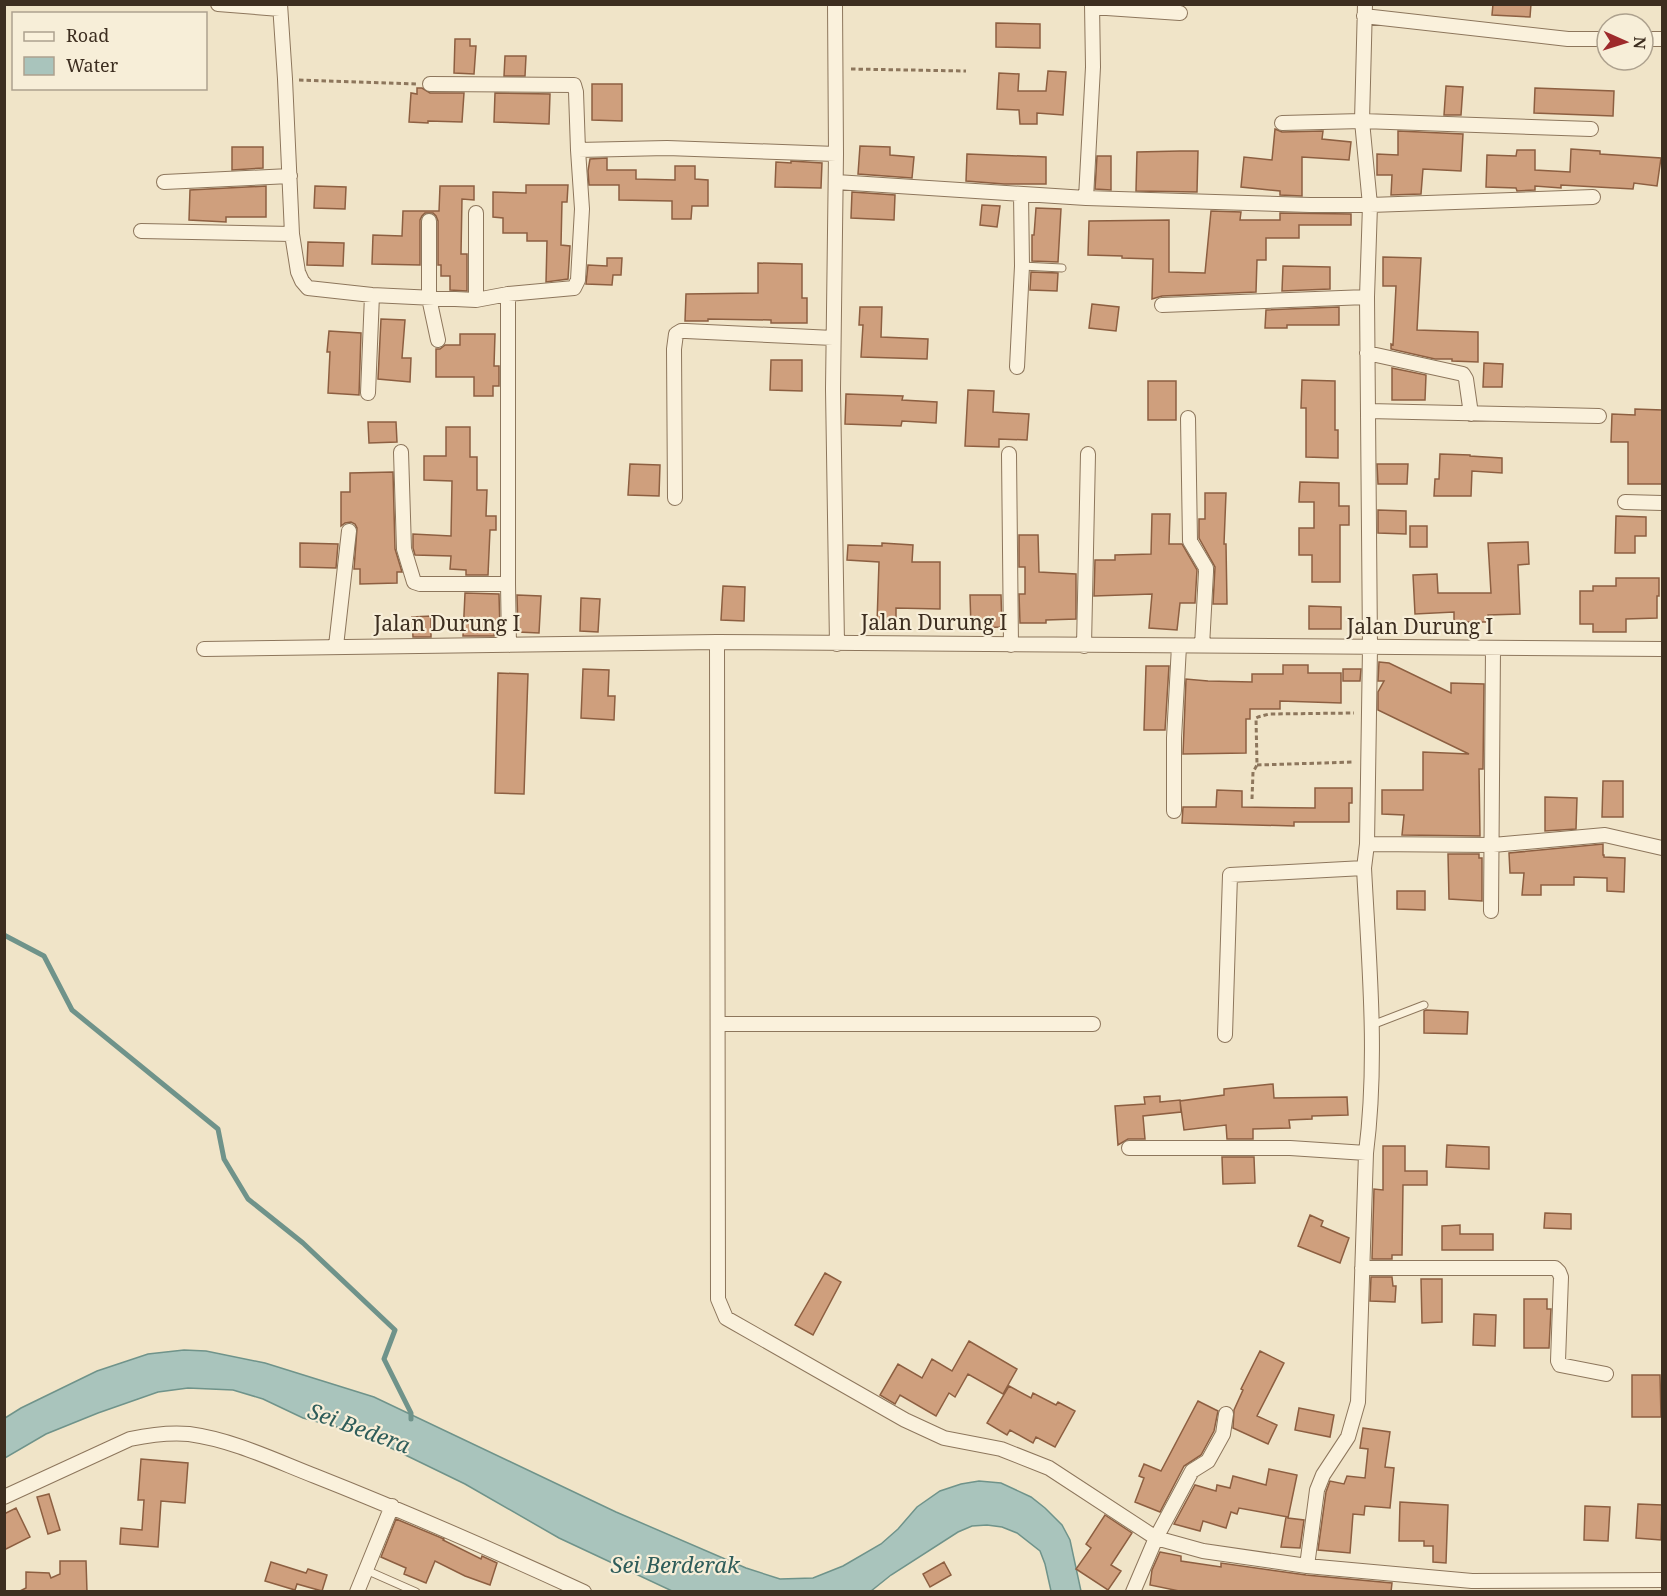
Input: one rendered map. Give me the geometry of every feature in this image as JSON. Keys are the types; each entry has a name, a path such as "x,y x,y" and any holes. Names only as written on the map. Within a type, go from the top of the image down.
{"street":[{"path":"218,4 280,7 292,234 298,272 308,288 372,295 476,300 508,294 574,288 577,284 582,209 574,85 430,84"},
{"path":"835,4 836,183 833,338 837,644"},
{"path":"1086,198 1093,67 1092,6 1180,13"},
{"path":"1307,1566 1317,1490 1323,1475 1348,1437 1358,1402 1366,1153 1369,1130 1372,1025 1364,868 1367,844 1370,647 1367,297 1370,205 1362,121 1365,10 1568,39 1595,39"},
{"path":"1282,123 1362,121 1591,129"},
{"path":"578,150 667,148 836,154"},
{"path":"164,182 290,176"},
{"path":"836,183 1086,198 1370,205 1593,197"},
{"path":"1017,368 1022,266 1021,194"},
{"path":"476,213 476,300"},
{"path":"429,221 429,298 438,340"},
{"path":"141,231 292,234"},
{"path":"508,294 507,584 509,645"},
{"path":"368,393 372,295"},
{"path":"1162,305 1367,297"},
{"path":"675,498 674,349 676,334 681,331 833,338"},
{"path":"1367,353 1463,375 1466,379 1471,414"},
{"path":"1368,411 1599,416"},
{"path":"1188,418 1190,541 1206,568 1202,646"},
{"path":"401,452 404,549 414,582 507,584"},
{"path":"1009,454 1011,645"},
{"path":"1084,645 1088,454"},
{"path":"1625,502 1662,503"},
{"path":"336,646 349,531"},
{"path":"717,642 718,1299 726,1318 905,1420 934,1434 1001,1449 1049,1468 1156,1538 1203,1551 1473,1586 1662,1580"},
{"name":"Jalan Durung I","path":"204,649 717,642 1662,649"},
{"path":"1174,810 1174,738 1179,646"},
{"path":"1491,911 1494,648"},
{"path":"1367,844 1492,845 1605,835 1662,848"},
{"path":"1225,1035 1230,875 1364,868"},
{"path":"718,1023 1093,1024"},
{"path":"1129,1148 1290,1148 1366,1153"},
{"path":"1362,1268 1555,1268 1561,1277 1558,1362 1560,1365 1606,1374"},
{"path":"1133,1592 1156,1538 1192,1471 1208,1461 1223,1434 1226,1414"},
{"path":"4,1497 130,1439 167,1433 189,1434 239,1446 392,1506 584,1592"},
{"path":"357,1592 392,1506"}],"lane":[{"path":"1022,266 1062,268"},
{"path":"1372,1025 1424,1005"},
{"path":"366,1570 416,1592"}],"path":[{"path":"835,69 966,71"},
{"path":"285,80 430,84"},
{"path":"1252,799 1253,772 1257,765 1256,718 1260,715 1368,713"},
{"path":"1257,765 1368,762"}],"water":[{"name":"Sei Berderak","path":"184,1350 206,1351 265,1363 374,1397 616,1512 746,1568 780,1579 813,1578 843,1566 881,1544 917,1507 940,1491 979,1481 1001,1483 1031,1497 1062,1525 1070,1540 1081,1591 1051,1591 1040,1551 1017,1533 1002,1527 987,1525 972,1526 958,1532 891,1575 871,1591 672,1591 559,1538 465,1484 360,1433 303,1418 263,1399 233,1390 188,1388 158,1392 46,1434 5,1458 5,1418 21,1408 97,1371 148,1354"}],"building":[{"path":"1493,4 1531,4 1530,17 1492,15"},
{"path":"996,23 1040,24 1040,48 996,47"},
{"path":"455,39 470,39 470,46 476,46 474,74 454,73"},
{"path":"505,56 526,56 525,76 504,76"},
{"path":"1048,71 1066,72 1063,115 1037,113 1037,124 1020,124 1019,110 997,109 999,73 1019,74 1018,91 1046,91"},
{"path":"592,84 622,84 622,121 592,120"},
{"path":"1446,86 1463,87 1461,115 1444,115"},
{"path":"417,88 430,93 464,93 462,122 409,122 411,93 417,94"},
{"path":"1535,88 1614,91 1613,116 1534,113"},
{"path":"495,93 550,94 549,124 494,122"},
{"path":"1275,129 1282,132 1323,131 1322,139 1351,142 1349,160 1302,157 1302,196 1280,195 1280,191 1241,187 1244,157 1272,160"},
{"path":"1398,131 1463,134 1461,171 1423,169 1421,194 1391,195 1392,175 1377,175 1377,154 1398,155"},
{"path":"860,146 890,147 890,155 914,157 912,178 858,174"},
{"path":"232,147 263,147 263,168 232,170"},
{"path":"1571,149 1600,151 1600,154 1661,158 1657,186 1634,183 1633,189 1561,185 1561,188 1535,186 1535,190 1517,191 1516,188 1486,187 1487,155 1516,156 1517,150 1535,150 1535,170 1570,172"},
{"path":"1198,151 1197,192 1136,191 1137,152"},
{"path":"967,154 1046,157 1046,184 966,181"},
{"path":"1097,156 1111,156 1111,190 1095,189"},
{"path":"607,158 607,170 636,170 636,179 675,180 675,166 695,166 695,179 708,180 708,206 692,206 691,219 672,219 672,201 619,200 619,185 589,185 590,159"},
{"path":"791,161 822,163 821,188 775,187 776,162 791,163"},
{"path":"526,185 568,185 567,202 562,202 561,245 570,246 568,279 546,282 547,241 527,241 527,233 503,233 503,218 493,217 493,192 526,193"},
{"path":"266,186 266,217 226,217 226,222 189,220 190,190"},
{"path":"315,186 346,187 345,209 314,208"},
{"path":"440,186 474,186 474,200 462,199 461,254 467,254 467,291 450,290 450,276 441,276 441,265 438,265 438,221 433,213 425,213 420,220 420,265 372,264 373,235 402,236 403,211 439,211"},
{"path":"852,192 895,195 894,220 851,218"},
{"path":"982,205 1000,206 997,227 980,225"},
{"path":"1036,208 1061,209 1058,262 1032,261 1032,235 1034,235"},
{"path":"1211,211 1241,212 1240,220 1280,220 1280,213 1351,214 1351,225 1299,225 1299,238 1266,238 1266,260 1257,260 1256,292 1162,296 1152,299 1153,259 1088,255 1089,221 1169,220 1169,272 1205,273"},
{"path":"308,242 344,243 343,266 307,265"},
{"path":"1383,257 1421,258 1417,330 1478,332 1478,362 1435,359 1391,349 1396,286 1383,286"},
{"path":"607,258 622,258 621,275 613,275 612,285 586,284 588,265 607,266"},
{"path":"758,263 802,264 802,298 807,298 807,323 771,323 771,320 685,321 686,294 758,293"},
{"path":"1283,266 1330,267 1330,289 1282,291"},
{"path":"1031,272 1058,273 1057,291 1030,290"},
{"path":"1092,304 1119,307 1116,331 1089,328"},
{"path":"860,307 882,307 881,337 928,339 927,359 861,357 863,325 859,325"},
{"path":"1339,307 1339,325 1287,325 1287,328 1265,328 1266,310"},
{"path":"381,319 405,320 402,358 411,358 410,382 378,379"},
{"path":"329,331 361,333 359,395 328,393"},
{"path":"460,334 495,334 494,366 499,366 499,386 493,386 493,396 474,396 474,377 436,377 436,349 445,345 460,345"},
{"path":"771,360 802,360 802,391 770,390"},
{"path":"1484,363 1503,364 1502,387 1483,387"},
{"path":"1392,368 1426,375 1425,400 1392,400"},
{"path":"1302,380 1335,381 1335,430 1338,430 1338,458 1306,457 1306,408 1301,408"},
{"path":"1148,381 1176,381 1176,420 1148,420"},
{"path":"968,390 994,391 993,412 1029,414 1027,440 999,439 999,447 965,446"},
{"path":"846,394 903,396 902,400 937,402 936,423 902,421 901,426 845,424"},
{"path":"1635,409 1662,410 1662,484 1628,484 1628,442 1611,442 1612,414 1635,415"},
{"path":"368,422 396,422 397,442 369,443"},
{"path":"446,427 470,427 470,457 477,457 477,490 487,490 486,516 496,516 496,530 490,530 488,575 466,575 466,570 450,569 451,556 415,555 413,548 413,534 451,536 452,481 424,480 424,456 446,456"},
{"path":"1440,454 1502,458 1502,473 1472,471 1471,496 1434,496 1435,479 1439,479"},
{"path":"630,464 660,465 659,496 628,495"},
{"path":"1377,464 1408,464 1407,484 1378,484"},
{"path":"393,472 395,549 402,572 397,572 397,583 360,584 360,569 354,569 357,528 351,522 341,526 341,492 350,492 350,473"},
{"path":"1300,482 1339,483 1339,506 1349,506 1349,525 1340,525 1340,582 1312,582 1312,555 1299,555 1299,528 1314,528 1314,502 1299,502"},
{"path":"1205,493 1226,493 1224,544 1226,544 1227,604 1213,604 1215,567 1199,538 1199,519 1205,519"},
{"path":"1378,510 1406,511 1406,534 1378,533"},
{"path":"1152,514 1170,514 1169,544 1182,544 1197,570 1195,603 1180,603 1177,630 1149,628 1152,594 1094,596 1095,560 1115,560 1115,555 1151,554"},
{"path":"1616,516 1646,517 1646,536 1635,536 1635,553 1615,553"},
{"path":"1410,526 1427,526 1427,547 1410,547"},
{"path":"1019,535 1038,535 1039,572 1076,574 1076,619 1046,620 1046,623 1020,623 1019,594 1025,594 1025,567 1019,567"},
{"path":"1528,542 1529,564 1518,565 1520,614 1488,615 1489,622 1454,622 1454,612 1415,614 1413,575 1437,574 1438,593 1491,593 1488,543"},
{"path":"300,543 338,544 336,568 300,567"},
{"path":"882,543 913,545 912,562 940,562 940,609 896,608 896,623 877,623 879,562 847,560 848,545 882,546"},
{"path":"1616,578 1659,578 1657,618 1626,619 1626,632 1593,632 1593,624 1580,624 1580,591 1593,591 1593,586 1616,586"},
{"path":"723,586 745,587 744,621 721,620"},
{"path":"465,593 499,594 500,631 495,631 494,636 463,636"},
{"path":"517,595 541,596 539,633 518,632"},
{"path":"970,595 1001,595 1002,627 971,628"},
{"path":"581,598 600,599 598,632 580,631"},
{"path":"1309,606 1341,607 1341,629 1309,629"},
{"path":"431,616 431,637 413,637 412,617"},
{"path":"1379,662 1389,663 1451,693 1451,683 1484,684 1483,769 1479,769 1480,836 1402,835 1404,815 1382,814 1382,790 1423,790 1423,752 1469,754 1378,710 1378,692 1384,681 1378,681"},
{"path":"1283,665 1308,665 1308,673 1341,673 1341,703 1280,701 1280,709 1250,709 1250,719 1246,719 1246,753 1183,754 1186,679 1252,682 1252,674 1283,674"},
{"path":"1146,666 1169,666 1165,730 1144,730"},
{"path":"583,669 609,670 608,696 615,696 614,720 581,718"},
{"path":"1343,669 1361,669 1360,681 1343,681"},
{"path":"498,673 528,674 524,794 495,793"},
{"path":"1603,781 1623,781 1623,817 1602,817"},
{"path":"1315,788 1352,788 1349,822 1294,822 1294,826 1182,823 1183,807 1216,807 1217,790 1242,791 1242,807 1315,808"},
{"path":"1545,797 1577,798 1576,829 1545,831"},
{"path":"1603,844 1604,857 1625,858 1624,892 1607,891 1607,878 1574,877 1574,885 1541,885 1541,895 1522,895 1524,873 1510,873 1509,853"},
{"path":"1448,854 1479,854 1479,858 1482,858 1482,901 1449,899"},
{"path":"1397,891 1425,891 1425,910 1397,909"},
{"path":"1424,1011 1468,1012 1467,1034 1424,1033"},
{"path":"1273,1084 1274,1098 1347,1097 1348,1115 1312,1116 1312,1119 1289,1120 1290,1128 1253,1129 1253,1139 1227,1139 1226,1125 1184,1130 1180,1101 1224,1095 1224,1089"},
{"path":"1160,1096 1160,1102 1180,1100 1181,1112 1143,1116 1145,1139 1128,1139 1118,1145 1115,1106 1145,1104 1144,1097"},
{"path":"1447,1145 1489,1147 1489,1169 1446,1167"},
{"path":"1383,1146 1405,1146 1405,1171 1427,1171 1427,1185 1403,1185 1402,1255 1392,1255 1392,1259 1372,1259 1374,1189 1383,1190"},
{"path":"1222,1157 1254,1157 1255,1183 1223,1184"},
{"path":"1545,1213 1571,1214 1571,1229 1544,1228"},
{"path":"1310,1215 1323,1221 1321,1226 1349,1238 1340,1263 1298,1246"},
{"path":"1460,1225 1460,1234 1493,1234 1493,1250 1442,1250 1442,1226"},
{"path":"825,1273 841,1282 813,1335 795,1325"},
{"path":"1371,1277 1392,1277 1393,1286 1396,1286 1395,1302 1370,1301"},
{"path":"1421,1279 1442,1279 1442,1322 1422,1323"},
{"path":"1524,1299 1547,1299 1547,1309 1551,1309 1549,1348 1524,1348"},
{"path":"1474,1314 1496,1315 1495,1346 1473,1345"},
{"path":"969,1341 1017,1369 1003,1394 968,1374 955,1397 949,1393 936,1416 900,1395 895,1404 880,1395 898,1364 922,1378 932,1359 952,1371"},
{"path":"1260,1351 1284,1363 1257,1416 1277,1425 1268,1444 1233,1428 1234,1410 1243,1390 1241,1389"},
{"path":"1632,1375 1660,1375 1661,1417 1632,1417"},
{"path":"1009,1386 1031,1398 1033,1393 1056,1405 1058,1402 1075,1411 1055,1447 1036,1437 1033,1443 1010,1430 1007,1435 987,1423"},
{"path":"1198,1401 1218,1411 1214,1431 1201,1455 1184,1466 1160,1512 1135,1502 1144,1478 1139,1476 1144,1464 1161,1471"},
{"path":"1299,1408 1334,1415 1330,1437 1295,1430"},
{"path":"1363,1428 1390,1432 1385,1467 1394,1468 1390,1508 1365,1506 1364,1515 1353,1514 1350,1553 1318,1550 1326,1492 1330,1481 1344,1484 1347,1476 1365,1478 1368,1449 1360,1448"},
{"path":"141,1459 188,1463 185,1503 161,1501 158,1547 120,1544 121,1528 142,1530 144,1500 138,1500"},
{"path":"1269,1469 1297,1475 1288,1518 1304,1520 1300,1548 1281,1547 1286,1517 1288,1517 1239,1508 1237,1514 1231,1512 1226,1528 1203,1521 1200,1531 1174,1524 1195,1485 1216,1491 1217,1485 1230,1488 1233,1476 1266,1485"},
{"path":"49,1494 60,1530 48,1534 37,1497"},
{"path":"1400,1502 1448,1505 1446,1563 1433,1562 1433,1546 1424,1546 1424,1541 1399,1541"},
{"path":"1638,1504 1662,1505 1661,1540 1636,1538"},
{"path":"1585,1506 1610,1507 1608,1541 1584,1540"},
{"path":"16,1508 30,1537 4,1550 4,1514"},
{"path":"1105,1515 1132,1533 1111,1565 1121,1571 1108,1590 1076,1569 1091,1548 1086,1544"},
{"path":"396,1519 444,1539 481,1559 482,1556 497,1563 490,1585 435,1561 426,1583 404,1574 406,1568 381,1557"},
{"path":"1160,1552 1181,1556 1181,1561 1221,1567 1221,1563 1306,1575 1392,1583 1391,1592 1184,1592 1150,1585 1152,1570"},
{"path":"60,1561 86,1561 87,1592 18,1592 26,1588 26,1572 49,1573 51,1578 60,1574"},
{"path":"271,1562 306,1573 308,1569 327,1575 322,1591 297,1584 295,1590 265,1581"},
{"path":"944,1562 951,1575 930,1587 923,1574"}],"waterway":[{"path":"4,935 44,956 72,1010 218,1129 224,1159 248,1199 303,1243 395,1330 384,1359 411,1413 411,1419"}],"water label":[{"name":"Sei Bedera","path":"359,1428"}]}
